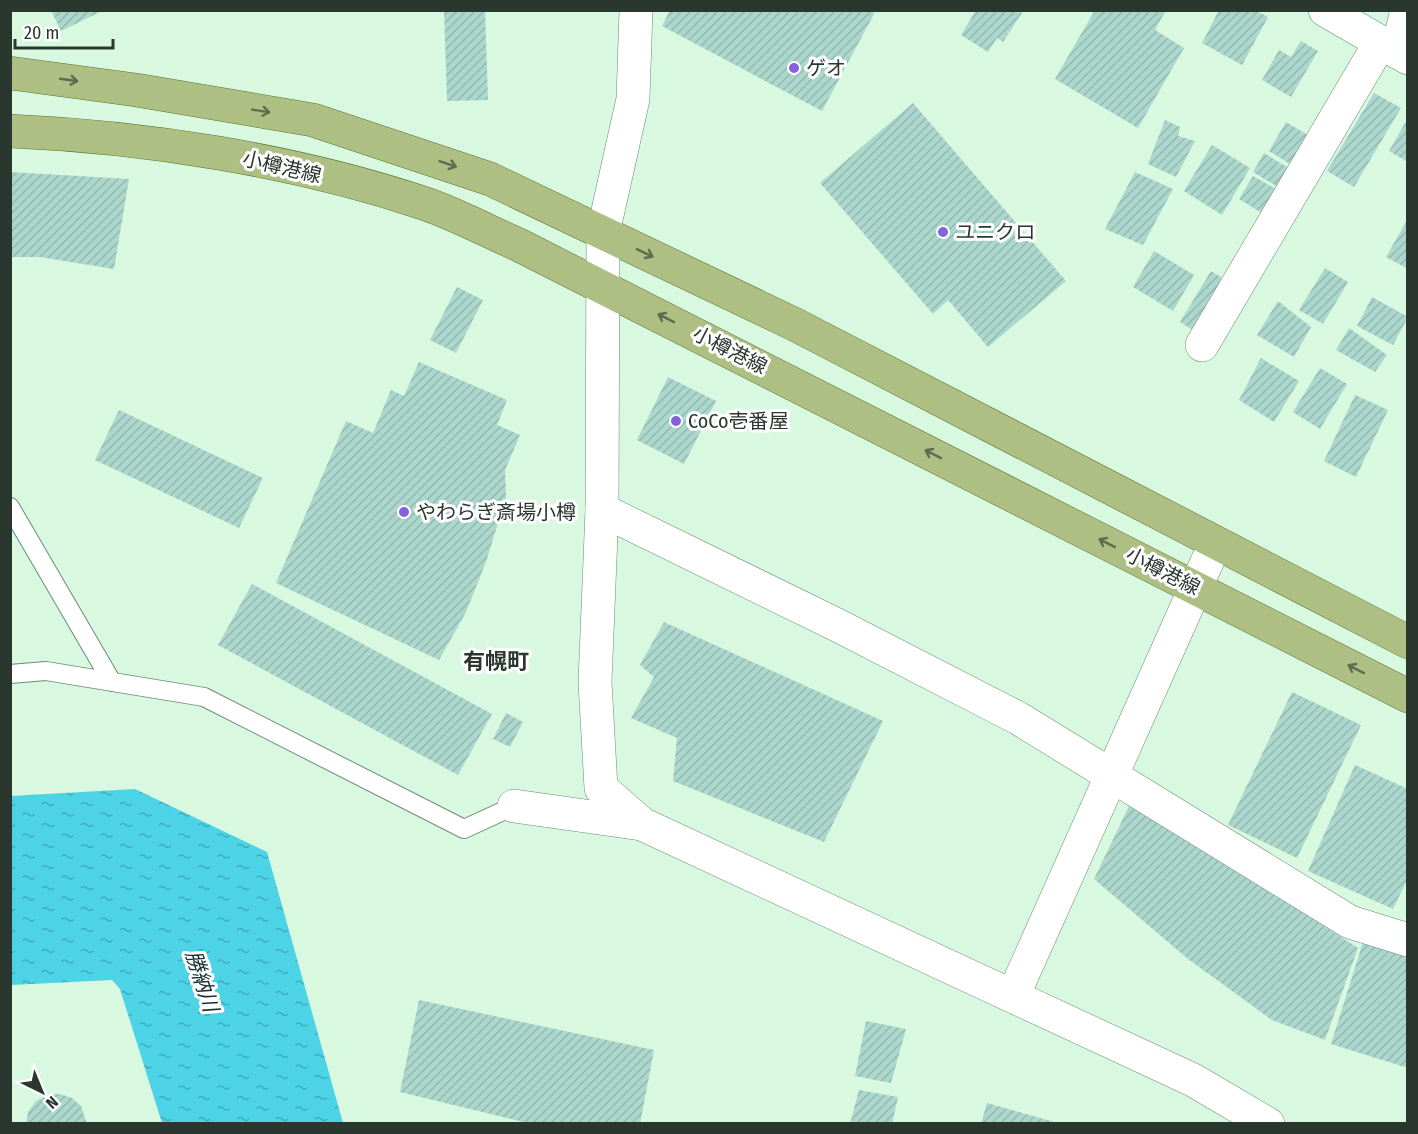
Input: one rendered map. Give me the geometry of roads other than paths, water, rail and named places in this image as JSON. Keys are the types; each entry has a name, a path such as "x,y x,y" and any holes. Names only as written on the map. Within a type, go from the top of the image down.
{"main road":[{"path":"10,73 136,90 313,120 490,179 804,330 1407,642"},
{"name":"小樽港線","path":"10,131 71,134 249,158 424,203 519,245 1407,696"}],"street":[{"path":"636,10 633,99 603,233 602,510 595,682 601,788 642,824 1193,1080 1268,1124"},
{"path":"1325,10 1395,51"},
{"path":"1202,345 1395,51 1407,10"},
{"path":"602,510 837,625 1007,713 1111,773 1350,922 1407,940"},
{"path":"1013,996 1215,544"},
{"path":"514,806 642,824"}],"lane":[{"path":"10,507 112,682"},
{"path":"10,674 46,671 204,697 464,829 514,806"}],"water":[{"name":"勝納川","path":"135,789 267,852 343,1123 162,1123 120,989 112,980 11,985 11,796"}],"place":[{"name":"ゲオ","path":"794,68"},
{"name":"ユニクロ","path":"943,232"},
{"name":"CoCo壱番屋","path":"676,421"},
{"name":"やわらぎ斎場小樽","path":"404,512"}],"district":[{"name":"有幌町","path":"496,661"}]}
